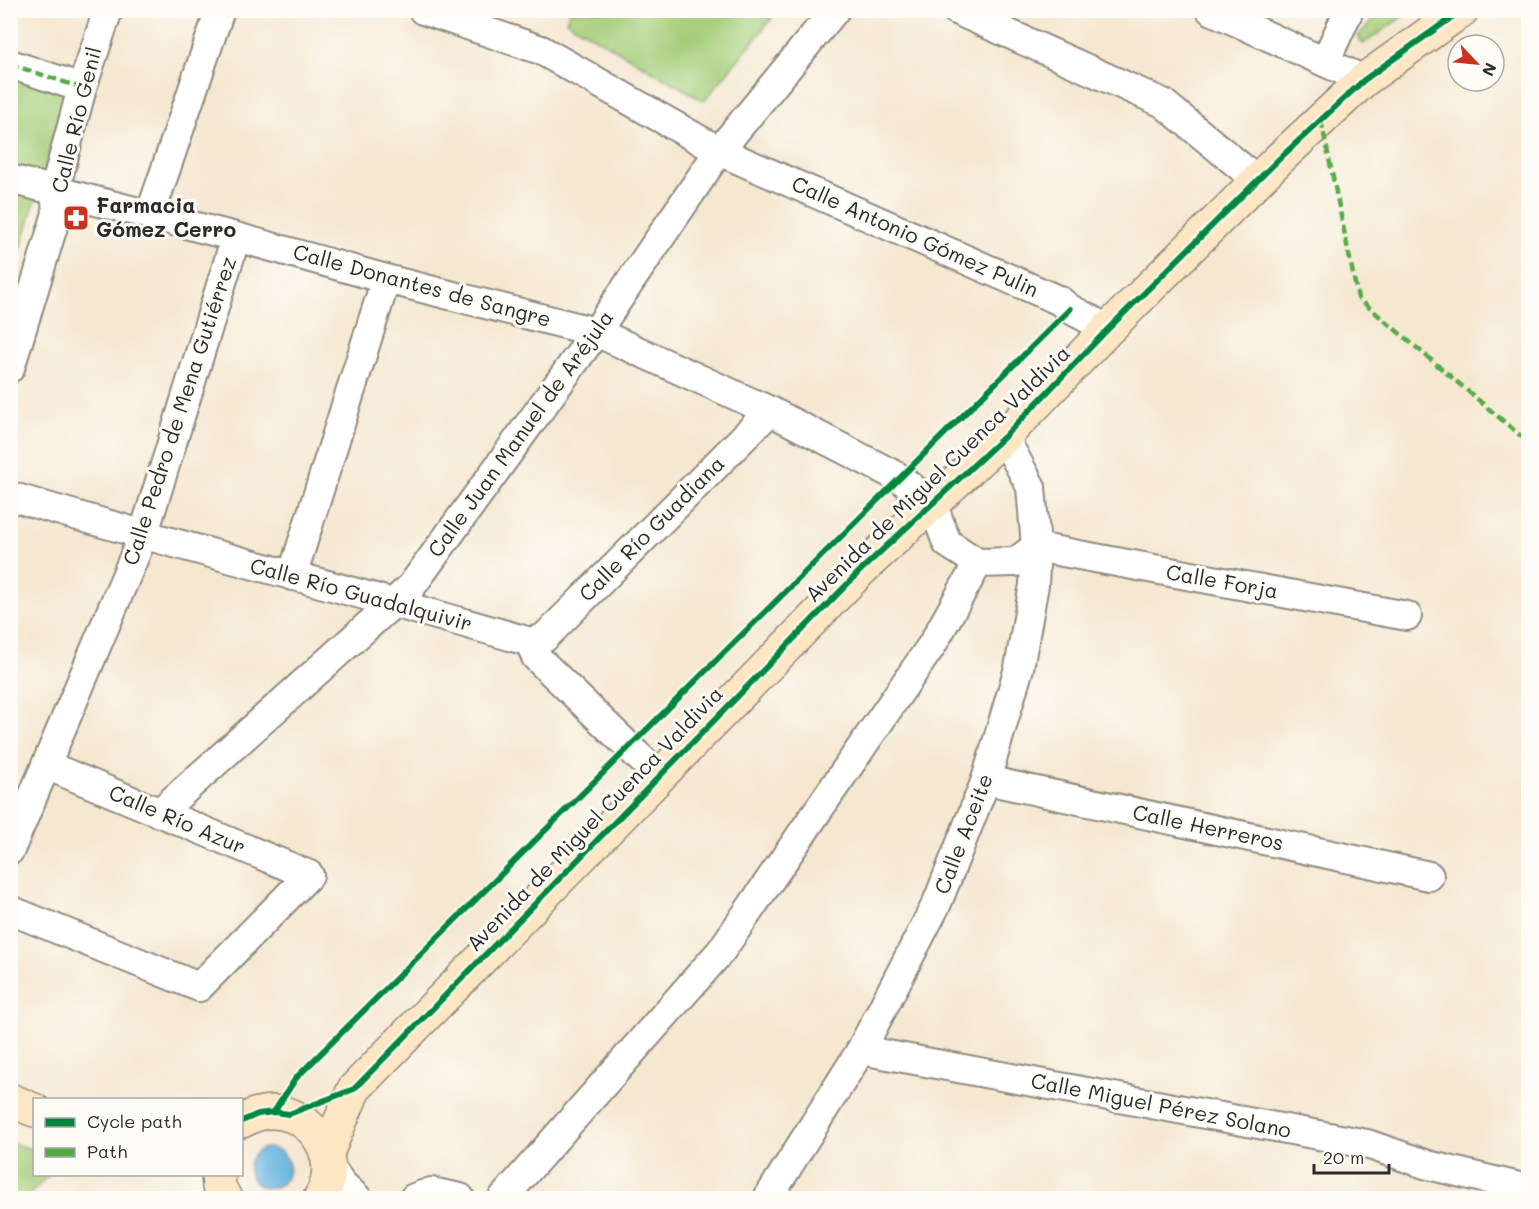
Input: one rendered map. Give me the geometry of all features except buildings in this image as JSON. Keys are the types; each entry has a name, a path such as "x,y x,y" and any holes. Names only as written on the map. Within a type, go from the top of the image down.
{"street":[{"name":"Calle Río Genil","path":"13,354 57,213 55,189 82,88 108,10"},
{"path":"150,215 220,10"},
{"name":"Calle Antonio Gómez Pulin","path":"423,10 541,50 719,151 1060,301 1070,309 1108,329"},
{"name":"Calle Juan Manuel de Aréjula","path":"159,813 411,587 596,332 719,151 835,10"},
{"path":"956,10 1162,103 1258,181"},
{"path":"1211,10 1364,80"},
{"path":"1325,62 1349,10"},
{"name":"Avenida de Miguel Cuenca Valdivia","path":"320,1198 328,1179 328,1159 354,1089 864,568 1004,437 1108,329 1258,181 1364,80 1462,10"},
{"path":"10,64 82,88"},
{"name":"Calle Donantes de Sangre","path":"10,179 596,332 770,411 900,478 933,505"},
{"name":"Calle Pedro de Mena Gutiérrez","path":"10,850 143,536 236,237"},
{"path":"292,576 386,279"},
{"name":"Calle Río Guadiana","path":"531,642 543,638 770,411"},
{"name":"Calle Aceite","path":"768,1198 861,1050 937,903 986,780 1019,668 1034,585 1036,547 1031,487 1004,437"},
{"name":"Calle Río Guadalquivir","path":"10,496 143,536 394,601 531,642"},
{"path":"933,505 947,543 978,563 1015,562 1036,547"},
{"name":"Calle Forja","path":"1036,547 1407,616"},
{"path":"503,1198 721,951 932,645 978,563"},
{"path":"531,642 536,657 660,777"},
{"name":"Calle Río Azur","path":"10,910 199,987 309,875 46,765"},
{"name":"Calle Herreros","path":"986,780 1429,876"},
{"name":"Calle Miguel Pérez Solano","path":"861,1050 1367,1144 1428,1166 1528,1189"},
{"name":"Avenida de Miguel Cuenca Valdivia","path":"289,1114 354,1089"},
{"path":"10,1101 33,1110"},
{"path":"243,1121 258,1114 273,1112 289,1114 302,1120 313,1129 342,1184 357,1198"},
{"path":"414,1198 431,1192 459,1198"}],"green space":[{"path":"748,10 772,18 704,101 566,21 570,11"},
{"path":"1381,11 1411,11 1363,44 1358,36"},
{"path":"11,75 66,94 11,282"},
{"path":"10,1142 33,1150 33,1176 48,1176 26,1198 11,1198"}],"water":[{"path":"269,1148 277,1149 283,1154 288,1160 288,1176 283,1182 277,1187 269,1188 261,1187 255,1182 250,1176 249,1168 250,1160 255,1154 261,1149"}],"marked path":[{"path":"10,64 82,88"},
{"path":"1321,120 1358,298 1528,442"},
{"path":"10,347 17,348"}],"cycle path":[{"path":"243,1121 258,1114 274,1112 289,1114 354,1089 863,568 1004,437 1108,329 1279,159 1364,80 1462,10"},
{"path":"274,1112 296,1078 1070,309"}],"place":[{"name":"Farmacia Gómez Cerro","path":"76,218"}]}
